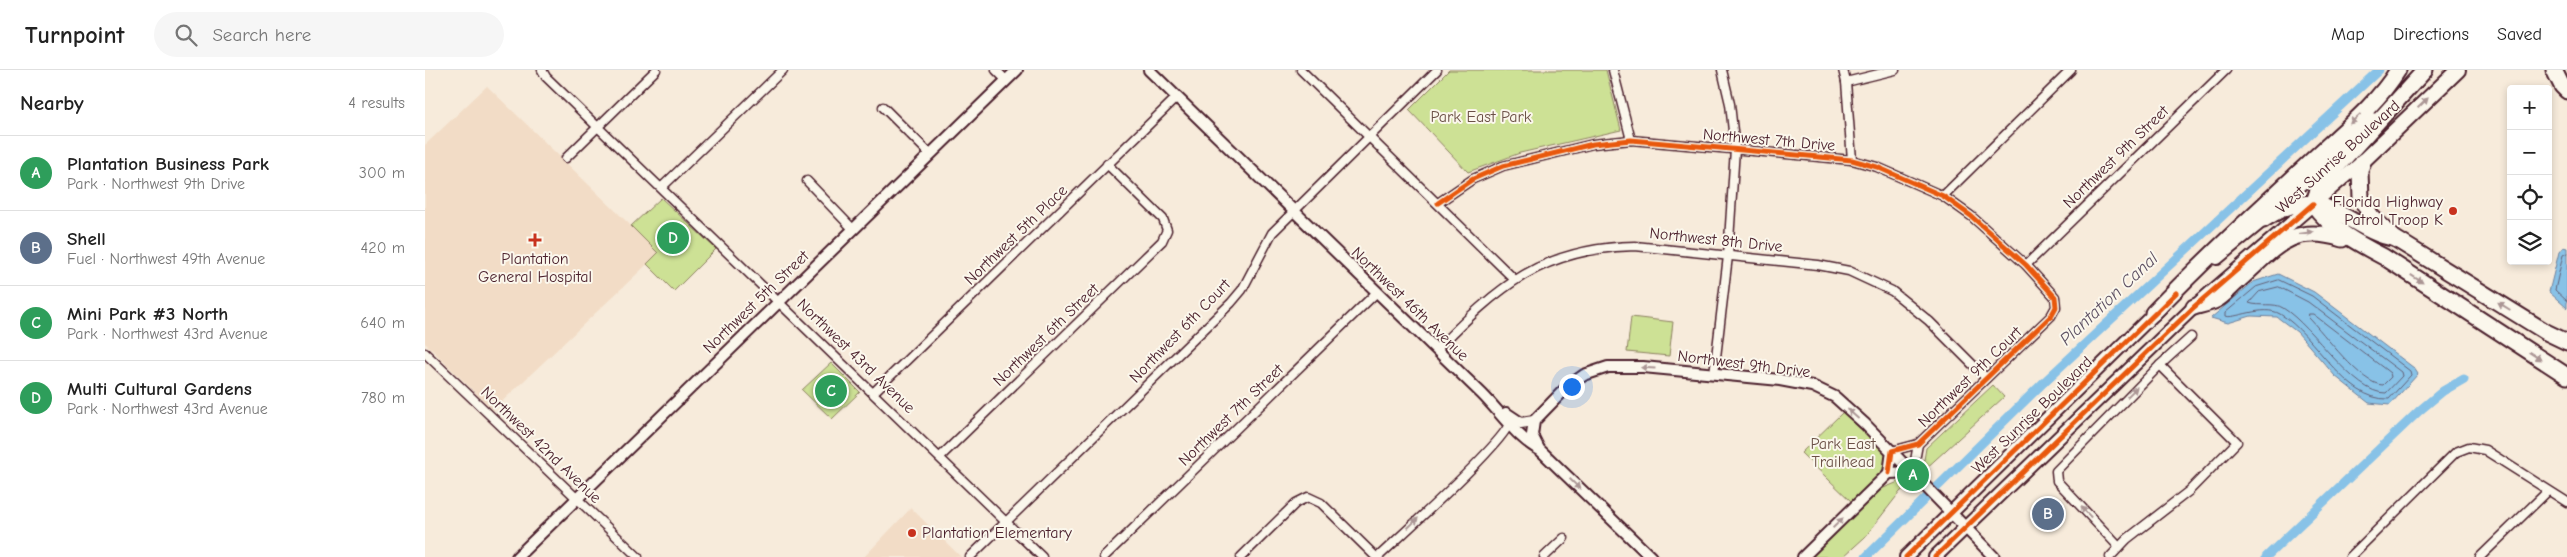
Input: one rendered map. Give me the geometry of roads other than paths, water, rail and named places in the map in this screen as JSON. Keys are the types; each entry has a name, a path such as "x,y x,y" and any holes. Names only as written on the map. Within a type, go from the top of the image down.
{"highway":[{"path":"2153,313 2209,254 2364,111 2389,84 2398,70"},
{"path":"2313,204 2320,185 2425,70"},
{"name":"West Sunrise Boulevard","path":"2363,161 2458,70"},
{"path":"2554,70 2561,86 2567,91"},
{"path":"2559,70 2567,77"},
{"path":"2363,161 2360,171 2361,198 2371,216 2394,238 2546,332 2567,342"},
{"path":"2263,220 2296,204 2313,204 2332,210 2379,236 2394,238"},
{"path":"2313,204 2326,222 2357,243 2384,257 2567,376"},
{"path":"2195,308 2217,299 2278,247 2297,235 2310,232 2324,233 2357,243"},
{"path":"2546,332 2567,351"}],"main road":[{"name":"West Sunrise Boulevard","path":"1906,557 2153,313 2263,220 2425,70"},
{"name":"West Sunrise Boulevard","path":"1935,557 2195,308 2363,161"}],"street":[{"name":"Northwest 43rd Avenue","path":"542,70 546,77 779,300 1042,557"},
{"path":"566,158 656,70"},
{"path":"662,187 783,70"},
{"path":"996,70 1006,80"},
{"name":"Northwest 5th Street","path":"517,557 1017,70"},
{"name":"Northwest 46th Avenue","path":"1149,70 1376,293 1510,420"},
{"path":"1301,70 1514,279"},
{"name":"Northwest 6th Court","path":"970,557 1231,303 1242,290 1272,233 1292,211 1437,70"},
{"path":"1613,70 1631,140"},
{"path":"1714,374 1728,256 1735,149 1730,104 1723,70"},
{"path":"1843,70 1846,82 1852,160"},
{"path":"1846,82 1895,70"},
{"path":"1943,196 2071,70"},
{"name":"Northwest 9th Street","path":"2025,265 2226,70"},
{"name":"Northwest 5th Place","path":"874,392 1177,97"},
{"path":"883,107 930,154"},
{"name":"Northwest 7th Drive","path":"1438,203 1473,180 1503,166 1593,144 1631,140 1852,160 1885,171 1943,196 1971,216 2025,265 2055,297 2056,307"},
{"name":"Northwest 6th Street","path":"939,457 1162,242 1167,230 1163,219 1107,164"},
{"path":"807,181 853,229"},
{"name":"Northwest 8th Drive","path":"1437,350 1480,306 1514,279 1541,265 1574,253 1607,246 1635,246 1818,265 1849,271 1892,291 1929,321 1986,378"},
{"name":"Northwest 7th Street","path":"1104,557 1376,293"},
{"name":"Northwest 9th Court","path":"1892,451 1918,444 2051,316 2056,307"},
{"path":"2119,547 2057,481 2056,471 2160,365 2191,337"},
{"name":"Northwest 42nd Avenue","path":"425,353 638,557"},
{"path":"2110,557 2119,547 2189,491 2237,442 2160,365"},
{"name":"Northwest 9th Drive","path":"1534,421 1567,387 1584,375 1608,367 1643,367 1812,386 1835,397 1914,473 1994,557"},
{"path":"1510,420 1521,423 1534,421 1531,435 1540,450"},
{"path":"1510,420 1522,436 1540,450 1651,557"},
{"path":"1241,557 1296,503 1308,497 1321,503 1377,557 1500,437 1510,420"},
{"path":"1500,437 1511,433 1522,436"},
{"name":"Northwest 9th Court","path":"1914,473 1918,444"},
{"path":"2351,557 2456,452 2469,447 2485,450 2567,502"},
{"path":"1803,557 1889,473 1892,451"},
{"path":"1889,473 1914,473"},
{"path":"2480,557 2548,491"},
{"path":"1544,557 1564,538"}],"water":[{"path":"2563,247 2567,248 2567,308 2549,292 2559,252"},
{"path":"2278,274 2314,292 2414,368 2418,374 2390,405 2369,403 2335,376 2297,332 2277,317 2251,316 2228,323 2211,318 2253,282"}],"waterway":[{"name":"Plantation Canal","path":"1866,557 2044,382 2379,70"},
{"path":"2266,557 2419,411 2443,391 2464,379"}],"place":[{"name":"Florida Highway Patrol Troop K","path":"2453,211"},
{"name":"Multi Cultural Gardens","path":"673,238"},
{"name":"Plantation General Hospital","path":"535,240"},
{"name":"Mini Park #3 North","path":"831,391"},
{"name":"Plantation Business Park","path":"1913,475"},
{"name":"Shell","path":"2048,514"},
{"name":"Plantation Elementary","path":"912,533"}],"park label":[{"name":"Park East Park","path":"1481,117"},
{"name":"Park East Trailhead","path":"1843,453"}]}
